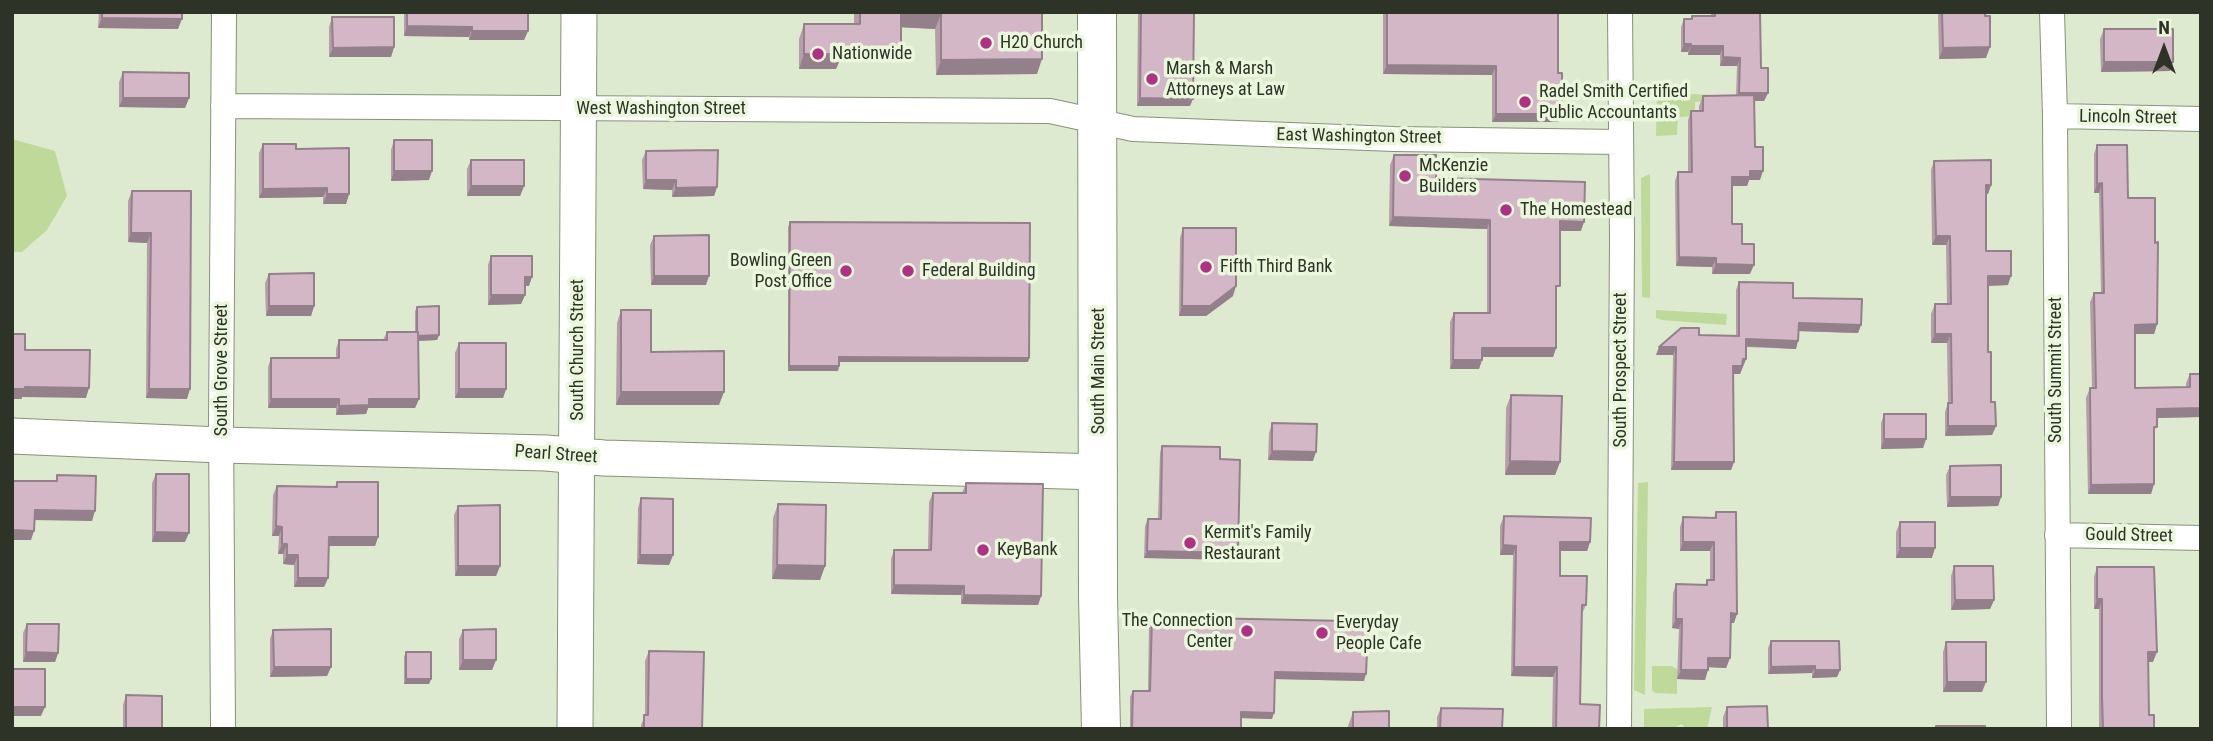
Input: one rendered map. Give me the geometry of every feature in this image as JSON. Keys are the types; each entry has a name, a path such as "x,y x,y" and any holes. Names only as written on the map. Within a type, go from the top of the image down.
{"main road":[{"name":"South Main Street","path":"1097,12 1098,597 1101,729"}],"street":[{"name":"South Grove Street","path":"223,729 221,445 224,12"},
{"name":"South Church Street","path":"575,729 579,12"},
{"name":"South Prospect Street","path":"1619,729 1620,12"},
{"name":"South Summit Street","path":"2052,12 2059,729"},
{"name":"West Washington Street","path":"223,106 1050,111 1099,121"},
{"name":"Lincoln Street","path":"2055,116 2201,119"},
{"name":"East Washington Street","path":"1099,121 1133,130 1621,142"},
{"name":"Pearl Street","path":"12,436 221,445 578,454 604,458 1099,472"},
{"name":"Gould Street","path":"2057,535 2201,538"}],"green space":[{"path":"1657,92 1726,96 1726,100 1695,102 1695,116 1678,117 1677,135 1656,136"},
{"path":"12,139 55,151 67,196 47,230 22,252 12,252"},
{"path":"1650,174 1650,298 1642,297 1641,178"},
{"path":"1656,310 1727,314 1726,325 1662,320 1656,318"},
{"path":"1648,482 1645,695 1634,690 1638,483"},
{"path":"1652,666 1671,666 1677,669 1677,694 1655,693 1652,690"},
{"path":"1712,707 1707,729 1686,729 1682,724 1671,729 1644,729 1644,709"}],"building":[{"path":"102,12 182,12 182,19 102,18"},
{"path":"407,12 528,12 528,31 472,31 472,27 407,26"},
{"path":"860,12 901,12 901,47 842,47 842,54 804,54 804,24 860,24"},
{"name":"H20 Church","path":"904,12 1042,12 1042,59 941,60 941,14"},
{"path":"1141,12 1194,12 1193,99 1140,98"},
{"path":"1387,12 1558,12 1558,73 1562,73 1562,114 1496,114 1496,66 1387,65"},
{"path":"1715,12 1760,12 1761,68 1768,68 1768,93 1739,93 1740,58 1723,57 1723,46 1684,44 1684,19 1692,19 1692,16 1715,16"},
{"path":"1942,12 1985,12 1985,16 1990,16 1990,47 1943,48"},
{"path":"332,17 394,17 394,47 333,48"},
{"path":"2104,29 2173,29 2173,62 2104,62"},
{"path":"123,72 189,73 189,98 123,98"},
{"path":"1754,95 1755,147 1763,147 1763,171 1750,171 1750,177 1732,177 1732,224 1742,224 1742,244 1754,244 1754,265 1716,264 1716,258 1679,257 1678,172 1692,172 1691,111 1703,111 1703,96"},
{"path":"394,140 432,140 432,171 394,171"},
{"path":"263,144 296,144 296,149 349,148 349,194 327,194 327,188 263,189"},
{"path":"2097,145 2127,145 2128,198 2155,198 2155,243 2158,242 2157,324 2135,325 2135,388 2190,387 2190,374 2201,374 2201,408 2157,409 2157,427 2154,427 2154,484 2091,485 2090,388 2096,388 2094,293 2104,293 2102,183 2097,184"},
{"path":"718,150 717,187 676,188 676,180 646,180 646,151"},
{"path":"1394,155 1436,155 1436,178 1585,182 1584,222 1560,221 1556,348 1482,348 1482,360 1453,360 1454,313 1490,313 1490,220 1393,217"},
{"path":"471,160 524,160 524,186 471,186"},
{"path":"1991,160 1991,185 1986,185 1986,251 2011,251 2011,276 1988,276 1988,352 1991,352 1991,402 1995,402 1996,426 1948,426 1948,403 1952,403 1951,334 1935,334 1935,304 1951,304 1950,236 1936,236 1934,161"},
{"path":"132,191 191,191 190,389 149,389 151,233 131,233"},
{"name":"Federal Building","path":"790,222 1030,223 1029,358 839,357 839,366 789,366"},
{"name":"Fifth Third Bank","path":"1183,228 1236,228 1236,286 1210,306 1182,306"},
{"path":"709,235 709,276 654,276 654,236"},
{"path":"491,256 532,256 532,277 525,277 525,295 491,295"},
{"path":"314,273 314,306 269,306 269,274"},
{"path":"1739,282 1793,283 1793,298 1862,299 1861,325 1799,323 1798,341 1746,339 1746,359 1743,359 1742,366 1733,366 1734,462 1674,462 1676,347 1659,347 1681,328 1699,328 1699,335 1739,336"},
{"path":"439,306 439,335 418,336 417,307"},
{"path":"621,310 651,310 651,352 724,351 724,392 621,392"},
{"path":"387,332 418,332 419,399 369,399 369,405 339,406 339,399 271,399 271,358 339,358 339,340 387,340"},
{"path":"12,334 25,334 25,350 90,350 89,388 12,389"},
{"path":"459,343 506,343 506,389 459,389"},
{"path":"1511,395 1562,396 1560,462 1510,461"},
{"path":"1884,414 1926,414 1926,439 1884,439"},
{"path":"1272,423 1317,424 1316,452 1272,451"},
{"path":"1162,446 1220,447 1220,459 1240,460 1238,553 1147,551 1148,519 1161,519"},
{"path":"2001,465 2001,497 1950,497 1950,466"},
{"path":"156,474 189,474 189,533 155,532"},
{"path":"57,475 96,476 95,511 35,510 34,531 12,530 12,481 57,481"},
{"path":"337,482 378,482 378,537 329,537 328,578 298,578 298,555 287,555 287,544 282,544 282,527 276,526 277,486 337,487"},
{"name":"KeyBank","path":"966,483 1043,484 1041,596 964,595 964,586 894,585 894,550 931,550 933,493 966,493"},
{"path":"641,498 673,499 673,555 640,555"},
{"path":"778,504 826,505 825,566 777,565"},
{"path":"500,505 500,566 458,566 458,506"},
{"path":"1716,512 1736,512 1737,614 1731,613 1730,658 1708,658 1708,670 1681,670 1682,619 1676,619 1676,584 1707,585 1707,580 1714,580 1714,542 1683,542 1683,517 1716,518"},
{"path":"1504,516 1591,518 1590,542 1560,542 1560,576 1587,576 1586,605 1582,605 1580,704 1600,705 1599,729 1556,729 1557,667 1514,667 1516,546 1503,545"},
{"path":"1900,522 1935,522 1935,548 1900,548"},
{"path":"1954,566 1993,566 1994,600 1955,600"},
{"path":"2097,567 2154,567 2157,652 2148,652 2149,715 2154,715 2154,729 2103,729 2102,599 2097,599"},
{"path":"1152,617 1347,621 1347,627 1368,628 1366,674 1275,672 1274,713 1241,712 1241,729 1132,729 1133,691 1150,691"},
{"path":"27,624 59,624 58,653 26,652"},
{"path":"331,629 331,667 274,667 273,630"},
{"path":"496,629 496,660 463,660 463,630"},
{"path":"1771,641 1839,641 1840,670 1815,670 1815,666 1771,667"},
{"path":"1946,642 1986,642 1986,682 1947,682"},
{"path":"649,651 704,652 702,729 644,729 644,715 648,715"},
{"path":"406,652 431,652 431,679 406,679"},
{"path":"12,669 45,669 45,707 12,707"},
{"path":"126,695 162,696 162,729 126,729"},
{"path":"1767,706 1768,729 1727,729 1727,707"},
{"path":"1441,708 1503,709 1502,729 1440,729"},
{"path":"1389,711 1389,729 1353,729 1353,712"},
{"path":"1936,726 1985,726 1985,729 1936,729"}],"place":[{"name":"H20 Church","path":"986,43"},
{"name":"Nationwide","path":"818,54"},
{"name":"Marsh & Marsh Attorneys at Law","path":"1152,79"},
{"name":"Radel Smith Certified Public Accountants","path":"1525,102"},
{"name":"McKenzie Builders","path":"1405,176"},
{"name":"The Homestead","path":"1506,210"},
{"name":"Fifth Third Bank","path":"1206,267"},
{"name":"Bowling Green Post Office","path":"846,271"},
{"name":"Federal Building","path":"908,271"},
{"name":"Kermit's Family Restaurant","path":"1190,543"},
{"name":"KeyBank","path":"983,550"},
{"name":"The Connection Center","path":"1247,631"},
{"name":"Everyday People Cafe","path":"1322,633"}]}
